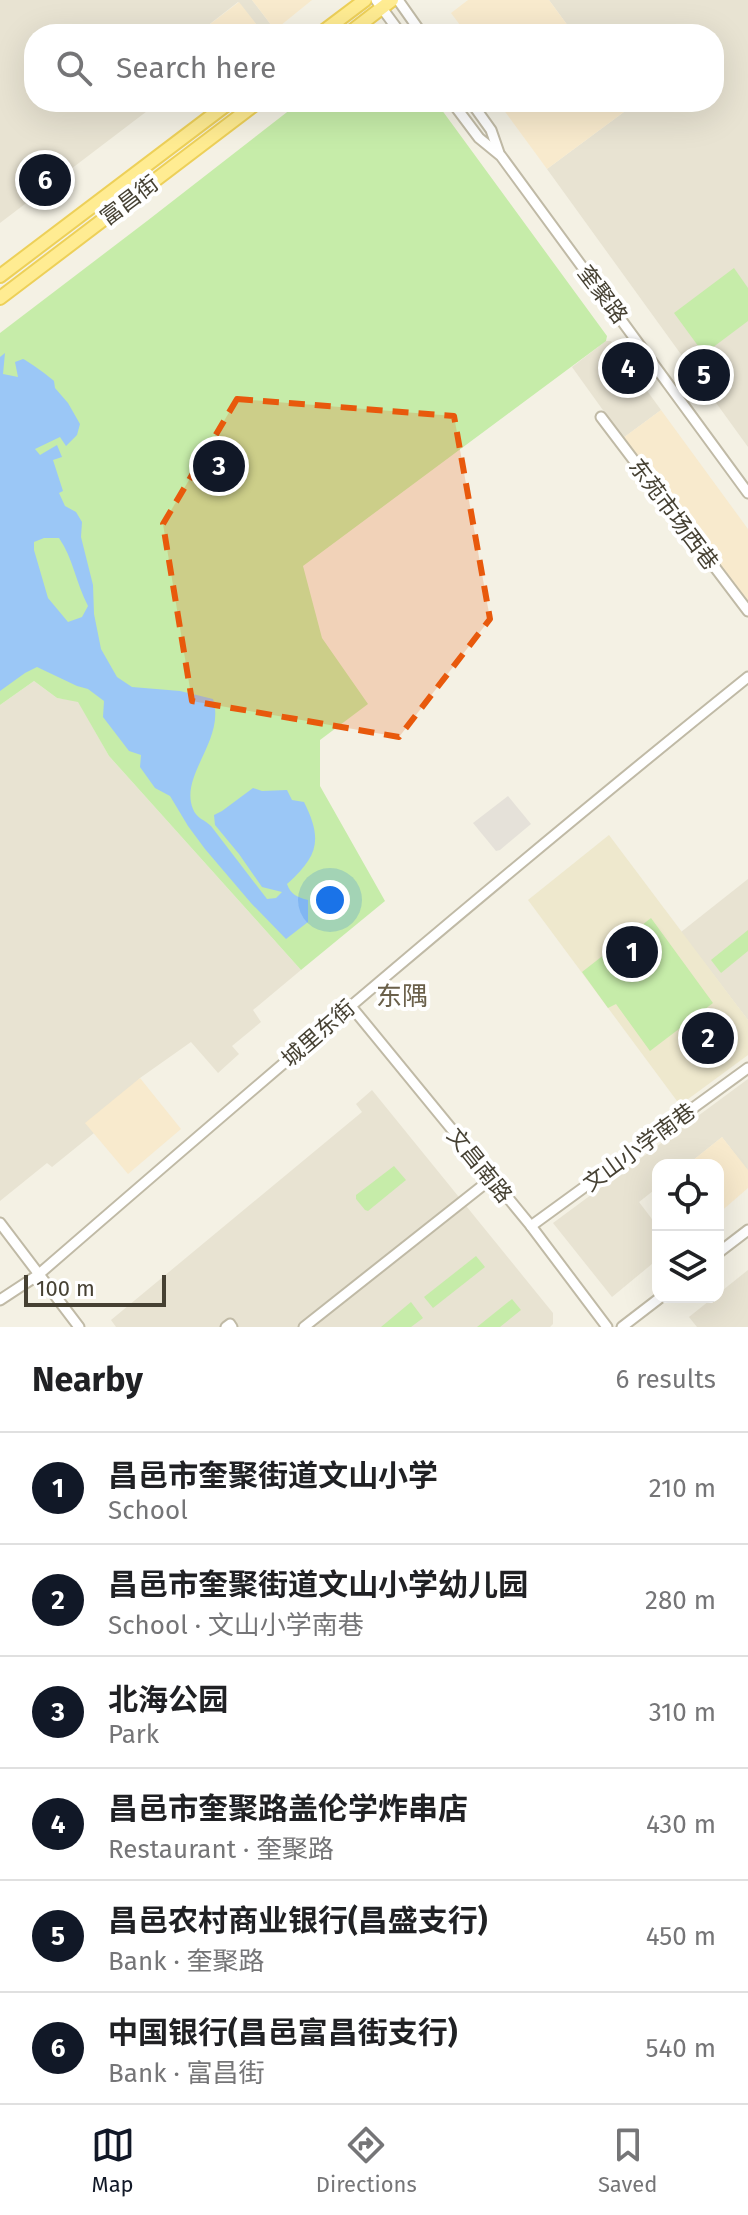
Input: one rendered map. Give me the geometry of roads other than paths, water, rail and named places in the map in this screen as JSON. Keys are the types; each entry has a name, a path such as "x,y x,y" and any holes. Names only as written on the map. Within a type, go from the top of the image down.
{"main road":[{"path":"333,24 365,0"},
{"path":"358,24 379,4 395,0"},
{"name":"富昌街","path":"0,276 217,112"},
{"name":"富昌街","path":"0,298 245,112"}],"street":[{"path":"395,0 414,24"},
{"path":"379,4 394,24"},
{"name":"奎聚路","path":"460,112 479,138 501,156 748,493"},
{"path":"478,112 491,130 501,156"},
{"name":"东苑市场西巷","path":"601,417 748,611"},
{"name":"城里东街","path":"0,1300 38,1275 350,1005 748,677"},
{"name":"文昌南路","path":"350,1005 531,1226 607,1327"},
{"name":"文山小学南巷","path":"531,1226 748,1068"},
{"path":"304,1327 491,1179"},
{"path":"0,1223 79,1327"},
{"path":"724,1248 748,1230"},
{"path":"622,1327 653,1303"},
{"path":"226,1327 230,1324 232,1327"}],"water":[{"path":"5,353 3,374 18,377 15,362 23,359 52,379 80,424 77,435 66,446 60,437 35,449 40,455 57,445 62,457 53,460 63,491 59,493 65,506 76,512 82,522 81,537 93,585 94,614 101,649 117,677 132,687 180,691 213,699 213,729 192,783 190,796 193,809 211,826 267,899 276,898 282,892 262,887 215,825 214,815 253,788 262,791 287,790 292,800 304,802 314,827 314,847 305,865 287,884 295,895 308,900 308,922 286,939 205,849 170,796 155,788 140,767 141,755 129,751 103,717 104,701 88,689 37,667 0,691 0,357","holes":["59,538 88,606 82,617 68,622 48,598 34,550 34,542"]}],"place":[{"name":"中国银行(昌邑富昌街支行)","path":"45,180"},
{"name":"昌邑市奎聚路盖伦学炸串店","path":"628,368"},
{"name":"昌邑农村商业银行(昌盛支行)","path":"704,375"},
{"name":"北海公园","path":"219,466"},
{"name":"昌邑市奎聚街道文山小学","path":"632,952"},
{"name":"昌邑市奎聚街道文山小学幼儿园","path":"708,1038"}],"district":[{"name":"东隅","path":"402,996"}]}
